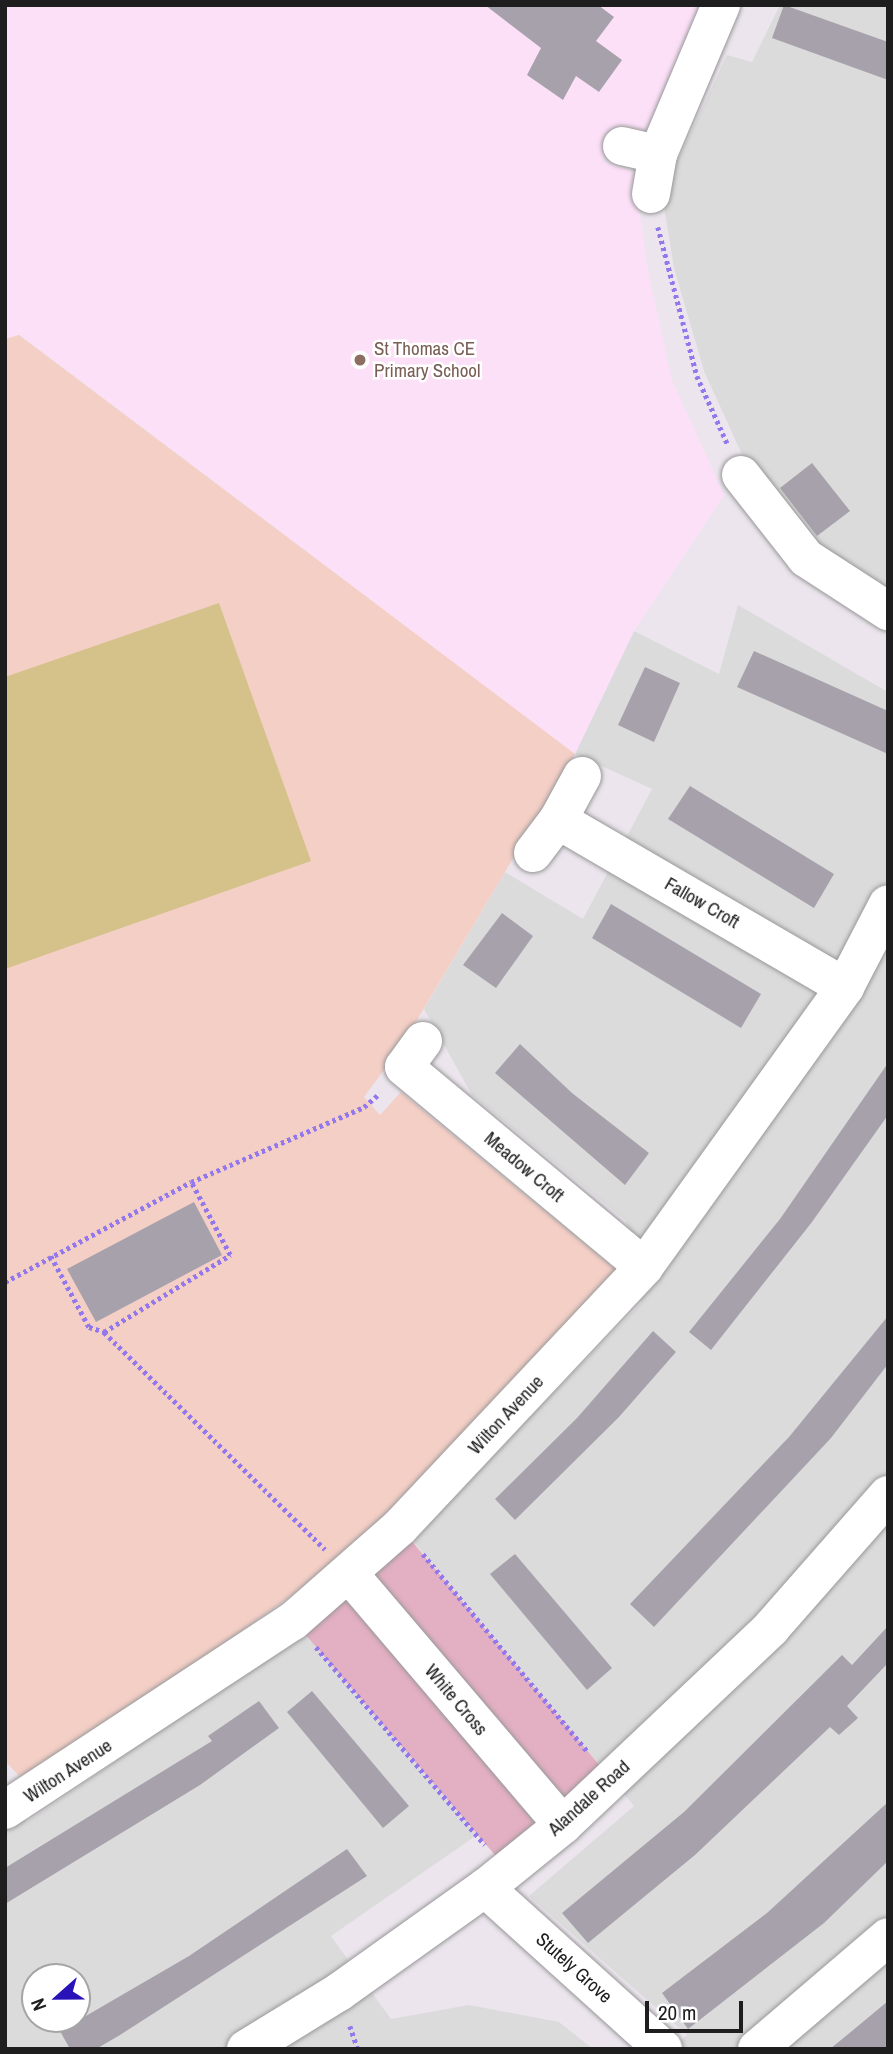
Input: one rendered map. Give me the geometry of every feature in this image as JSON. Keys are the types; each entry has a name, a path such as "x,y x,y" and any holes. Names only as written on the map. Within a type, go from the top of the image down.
{"street":[{"path":"651,194 640,150 721,5"},
{"path":"741,475 806,558 888,611"},
{"path":"533,853 558,820 582,776"},
{"name":"Fallow Croft","path":"558,820 845,987"},
{"name":"Wilton Avenue","path":"12,1796 293,1621 350,1574 400,1527 645,1267 845,987 888,904"},
{"name":"Meadow Croft","path":"404,1066 645,1267"},
{"name":"Alandale Road","path":"246,2049 339,1992 496,1879 563,1825 771,1628 888,1495"},
{"name":"White Cross","path":"350,1574 563,1825"},
{"name":"Stutely Grove","path":"496,1879 663,2049"},
{"path":"758,2049 888,1937"}],"path":[{"path":"651,194 697,376 741,475"},
{"path":"5,1282 191,1182 343,1118 404,1066"},
{"path":"104,1332 230,1255 191,1182"},
{"path":"51,1256 89,1327 104,1332 350,1574"},
{"path":"400,1527 611,1779"},
{"path":"293,1621 496,1879"}],"shaded area":[{"name":"St Thomas CE Primary School","path":"5,5 709,5 653,138 613,128 603,161 634,172 648,271 672,380 724,495 634,631 575,754 20,335 5,340"},
{"path":"780,5 888,5 888,593 815,546 750,472 704,371 674,268 662,194 727,55 752,62"},
{"path":"19,335 575,754 401,1047 364,1097 380,1115 401,1092 619,1272 339,1563 25,1782 5,1761 5,339"},
{"path":"219,603 311,861 5,969 5,677"},
{"path":"738,605 888,692 888,2049 672,2049 687,2035 529,1896 634,1806 411,1539 641,1303 626,1221 472,1095 424,1009 505,872 583,919 652,789 575,754 634,631 719,674"},
{"path":"400,1527 611,1779 507,1869 304,1633"},
{"path":"304,1633 477,1835 331,1936 391,2019 469,2005 559,2022 593,2049 5,2049 5,1801 27,1822"}],"building":[{"path":"485,5 598,5 614,17 596,41 622,60 599,92 576,76 563,100 527,75 541,48"},
{"path":"784,5 888,42 888,80 772,38"},
{"path":"812,463 850,511 817,536 780,488"},
{"path":"754,651 888,711 888,754 737,687"},
{"path":"645,667 680,683 654,742 618,725"},
{"path":"690,786 834,874 814,908 668,819"},
{"path":"611,904 761,994 741,1028 592,938"},
{"path":"502,913 533,936 496,988 463,965"},
{"path":"520,1044 572,1093 649,1153 625,1185 495,1073"},
{"path":"888,1063 888,1115 812,1222 711,1350 689,1332 780,1219"},
{"path":"194,1202 222,1255 96,1322 67,1269"},
{"path":"888,1316 888,1364 831,1438 654,1627 630,1604 789,1437"},
{"path":"653,1331 676,1352 619,1417 515,1520 495,1499 577,1418"},
{"path":"515,1554 612,1668 587,1690 490,1574"},
{"path":"888,1626 888,1663 847,1706 858,1718 839,1735 830,1727 695,1855 588,1943 562,1913 684,1812 842,1655 852,1665"},
{"path":"312,1691 409,1806 383,1828 287,1712"},
{"path":"259,1701 279,1728 200,1785 5,1904 5,1868 212,1741 208,1736"},
{"path":"888,1802 888,1861 824,1923 688,2029 662,1993 767,1913"},
{"path":"347,1849 367,1876 96,2049 70,2049 61,2033 91,2033 91,2013 189,1956"},
{"path":"888,2001 888,2049 830,2049 858,2026"}],"place":[{"name":"St Thomas CE Primary School","path":"360,360"}]}
